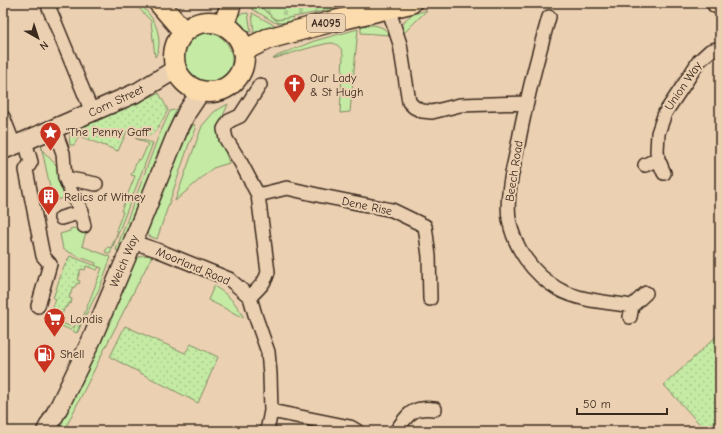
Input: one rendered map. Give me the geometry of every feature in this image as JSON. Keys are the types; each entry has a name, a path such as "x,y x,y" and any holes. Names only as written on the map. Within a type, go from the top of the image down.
{"main road":[{"path":"159,3 184,32"},
{"path":"223,25 231,3"},
{"name":"A4095","path":"243,51 267,39 330,22 411,3"},
{"path":"203,22 215,22 227,26 236,34 242,45 244,56 242,68 236,79 228,86 217,91 206,92 195,89 186,83 179,75 174,65 176,43 184,32 192,26 203,22"}],"street":[{"path":"48,3 92,112"},
{"path":"388,8 400,44 409,102 414,107 422,112 432,112 460,105 526,103"},
{"name":"Beech Road","path":"549,17 550,37 526,103 510,182 508,204 512,232 524,257 545,280 559,289 578,297 631,311 646,293"},
{"name":"Union Way","path":"664,173 658,159 657,151 658,133 665,113 699,61 710,51 720,48"},
{"name":"Corn Street","path":"14,145 138,92 176,69"},
{"path":"260,84 240,116 229,121 224,129 226,139 258,195 268,272 264,283 250,297 268,352 271,411 267,431"},
{"name":"Welch Way","path":"46,431 91,341 177,133 187,112 201,91"},
{"path":"3,117 14,145 31,162 26,170 43,256 50,264 38,306"},
{"path":"54,128 63,157 65,178 82,212 84,226"},
{"path":"645,165 658,159"},
{"path":"65,178 96,184"},
{"name":"Dene Rise","path":"258,195 287,188 392,210 425,226 429,256 430,299"},
{"path":"61,218 82,212"},
{"name":"Moorland Road","path":"133,242 229,279 250,297"},
{"path":"396,431 410,414 420,408 435,410"},
{"path":"271,411 350,427 357,431"}],"green space":[{"path":"134,3 139,3 150,16 157,30 159,42 155,57 151,21"},
{"path":"251,3 256,3 276,20 292,17 293,21 281,23 274,22 252,9"},
{"path":"256,3 365,3 276,20"},
{"path":"427,10 404,33 403,27 406,19"},
{"path":"248,13 251,32 242,29 238,21 239,14"},
{"path":"252,13 278,26 259,33 254,33"},
{"path":"372,25 382,28 390,35 361,33 361,26"},
{"path":"358,29 350,112 340,113 343,56 339,46 332,43 324,44 273,59 314,41"},
{"path":"205,32 215,34 224,40 230,49 232,59 230,69 224,78 215,84 205,86 195,84 186,78 180,69 178,59 180,49 186,40 195,34"},
{"path":"159,93 168,110 156,130 150,135 146,136 127,131 118,151 79,136 74,145 70,145 69,141 73,131"},
{"path":"228,104 223,116 224,120 218,129 229,163 213,168 175,201 202,126 214,112"},
{"path":"179,109 121,252 116,250 157,140 170,111"},
{"path":"194,124 196,129 189,144 157,239 149,236 146,232 183,140"},
{"path":"135,138 153,143 110,254 105,252 108,247 111,248 118,231 116,230 123,212 121,211 135,176 131,175 138,159 141,160 148,144"},
{"path":"41,145 43,151 56,165 59,164 67,197 53,201"},
{"path":"80,227 87,229 82,246 111,257 100,287 77,333 102,268 95,266 96,263 63,249 60,234 70,231 70,229"},
{"path":"143,255 152,256 64,431 54,431 135,259"},
{"path":"70,256 99,267 97,270 86,266 85,270 81,269 77,280 80,281 79,284 77,283 75,287 73,287 69,298 72,299 71,304 69,303 67,307 65,307 61,317 64,318 62,323 74,328 78,318 82,319 77,333 48,320 56,299 53,298 63,269"},
{"path":"214,286 231,299 244,318 208,300"},
{"path":"125,326 185,353 191,344 218,357 198,403 110,357"},
{"path":"720,333 720,418 706,431 664,385"}],"place":[{"name":"Our Lady & St Hugh","path":"294,104"},
{"name":"\"The Penny Gaff\"","path":"51,152"},
{"name":"Relics of Witney","path":"49,216"},
{"name":"Londis","path":"54,338"},
{"name":"Shell","path":"44,374"}]}
